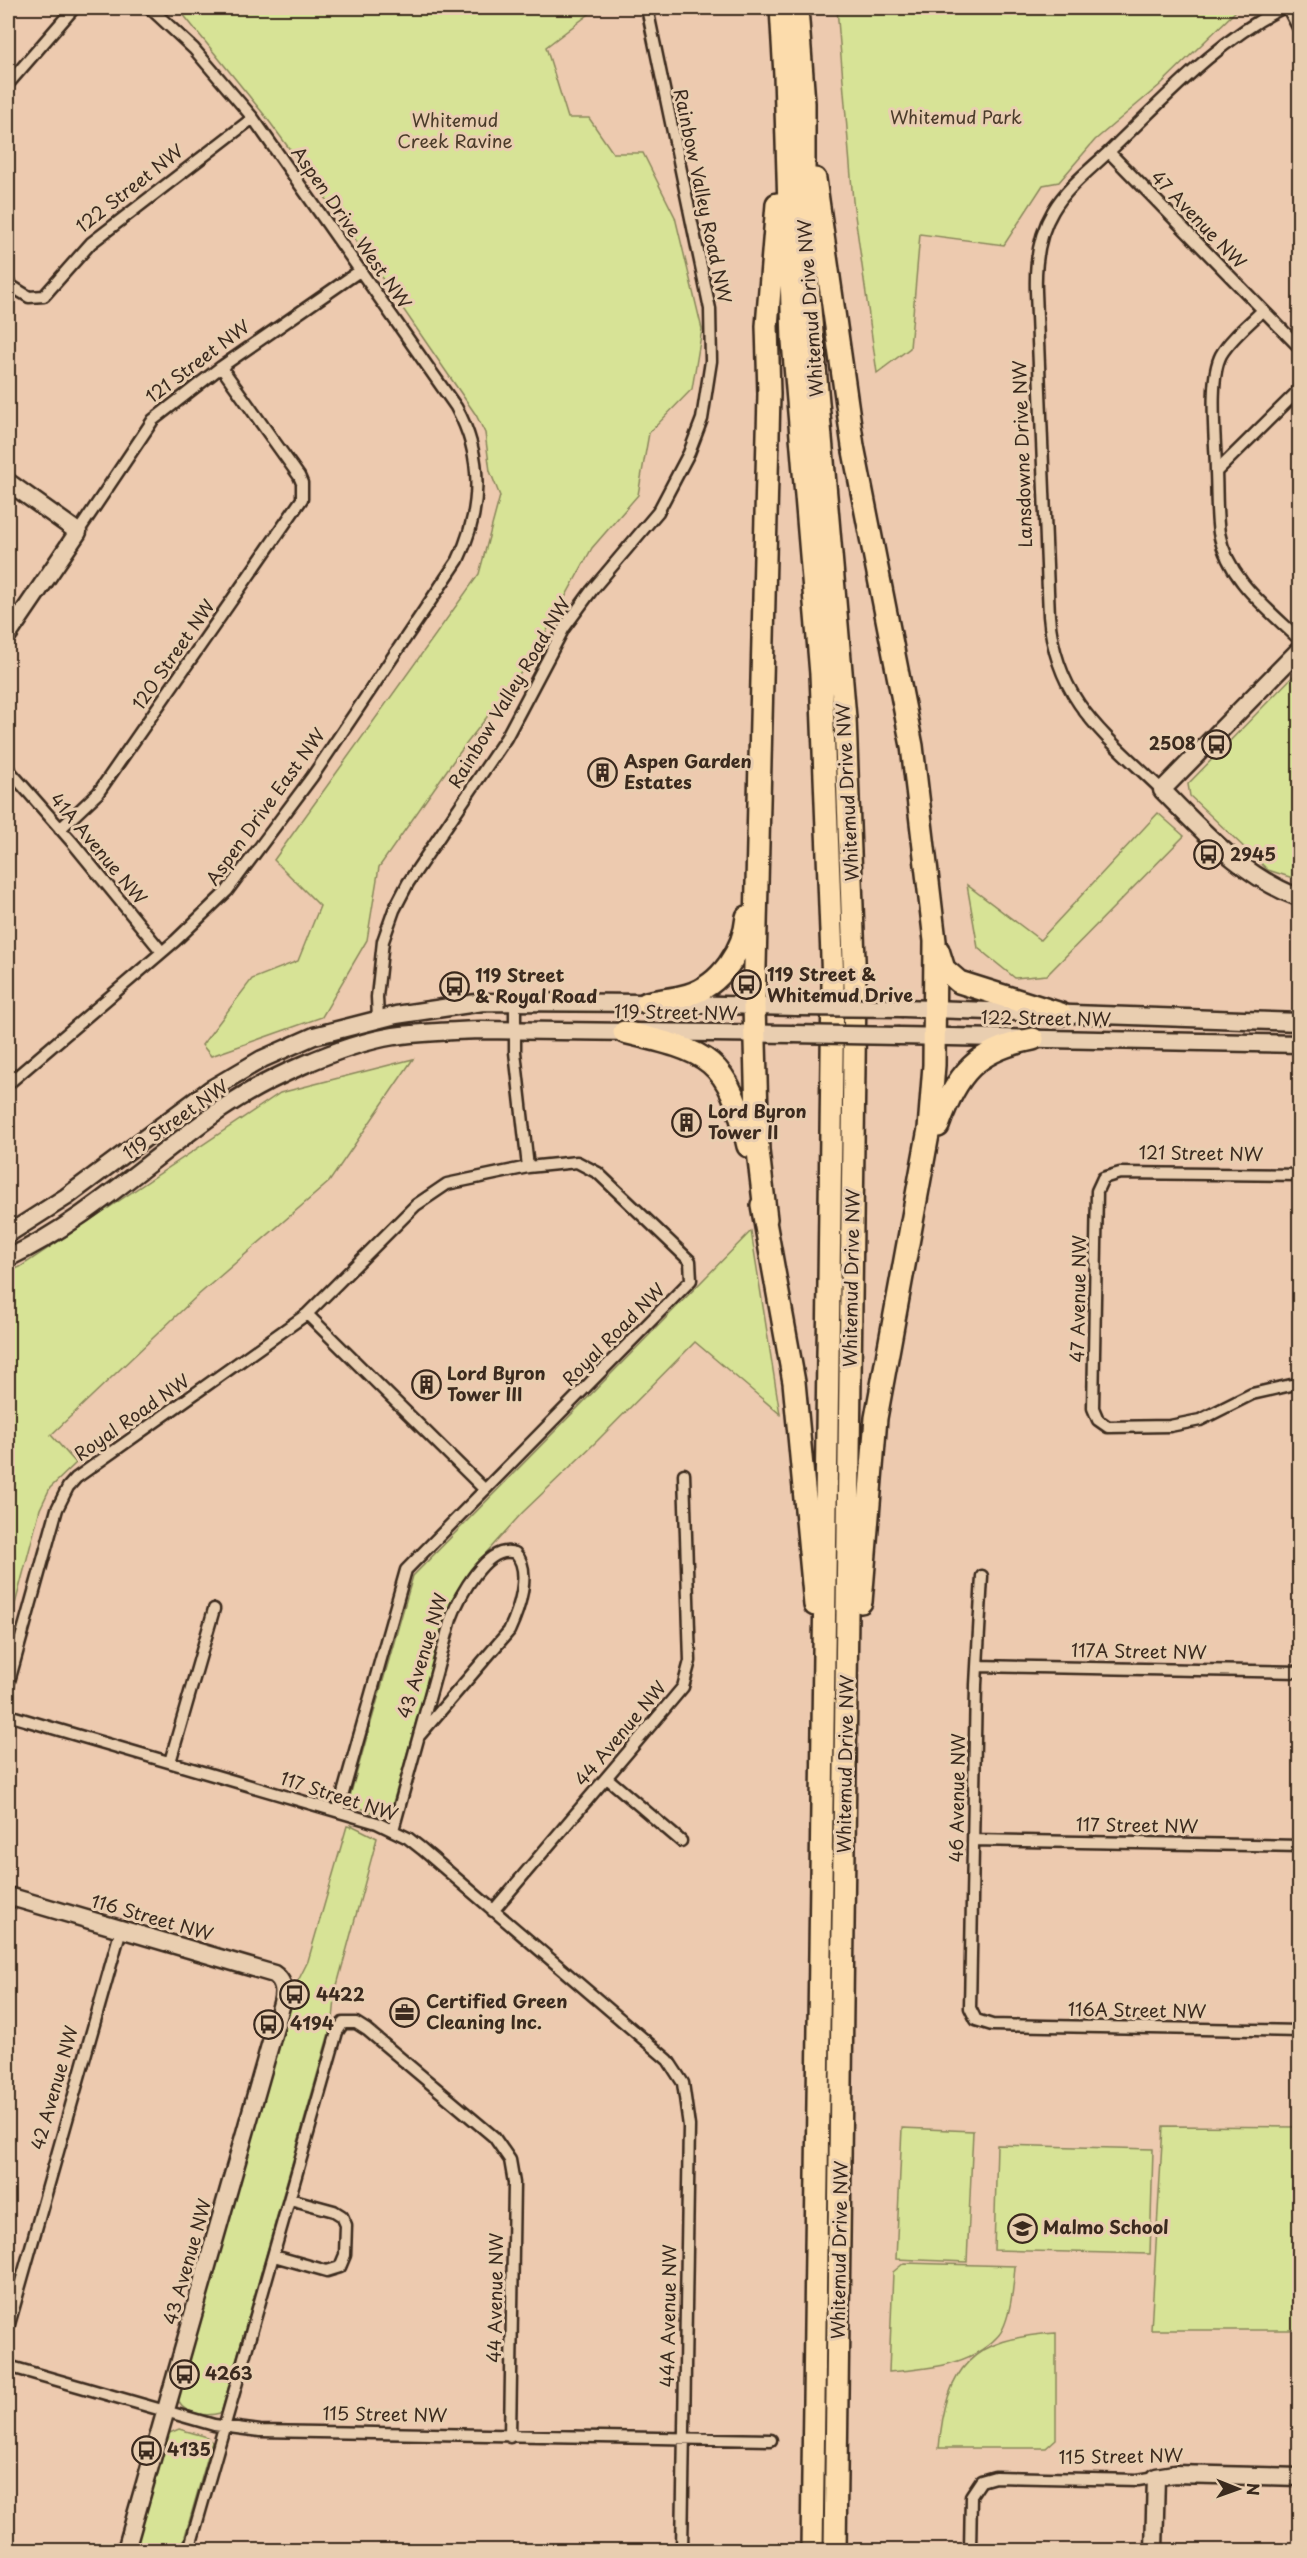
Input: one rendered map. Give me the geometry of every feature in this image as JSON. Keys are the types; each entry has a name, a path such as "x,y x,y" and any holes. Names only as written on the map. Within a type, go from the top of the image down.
{"highway":[{"name":"Whitemud Drive NW","path":"781,8 786,91 793,341 821,674 833,983 825,1720 812,2550"},
{"name":"Whitemud Drive NW","path":"797,8 804,103 804,239 845,718 855,987 835,2550"},
{"path":"786,91 767,326 769,394 754,1006 758,1151 766,1219 794,1382 825,1720"},
{"path":"804,103 852,446 912,746 935,941 933,1089 924,1163 892,1322 876,1418 860,1618 847,1716"},
{"path":"647,1003 688,995 700,990 721,974 731,962 745,932 759,812"},
{"path":"935,941 944,969 958,982 1060,1014"},
{"path":"624,1032 662,1041 708,1059 729,1083 742,1117 766,1219"},
{"path":"924,1163 947,1098 961,1077 988,1054 1009,1045 1034,1039"}],"main road":[{"path":"8,482 78,532"},
{"name":"121 Street NW","path":"8,635 78,532"},
{"path":"1162,790 1299,649"},
{"name":"Lansdowne Drive NW","path":"1162,790 1237,863 1269,885 1299,898"},
{"name":"119 Street NW","path":"8,1234 66,1197 212,1089 262,1059 314,1036 378,1019 431,1008 515,1001 903,1008"},
{"name":"122 Street NW","path":"903,1008 1299,1022"},
{"path":"378,1019 380,1040"},
{"name":"119 Street NW","path":"8,1258 78,1215 222,1109 272,1079 322,1058 380,1040 431,1032 515,1030 792,1034"},
{"name":"122 Street NW","path":"792,1034 1299,1044"},
{"name":"116 Street NW","path":"8,1896 274,1974 282,1983"},
{"name":"43 Avenue NW","path":"126,2550 282,2003 282,1983"},
{"name":"115 Street NW","path":"1156,2476 1174,2474 1299,2477"},
{"path":"1154,2550 1156,2476"}],"street":[{"path":"8,84 74,8"},
{"name":"Aspen Drive West NW","path":"150,8 201,56 253,118 464,420 476,463 477,493"},
{"name":"Rainbow Valley Road NW","path":"378,1019 376,997 383,941 394,910 408,883 506,738 564,628 592,590 657,512 680,473 702,419 711,361 710,309 647,8"},
{"name":"Lansdowne Drive NW","path":"1162,790 1096,726 1077,704 1056,662 1049,624 1035,291 1037,253 1043,232 1059,202 1109,152 1189,75 1226,43 1252,24 1282,8"},
{"path":"1288,8 1299,31"},
{"name":"122 Street NW","path":"8,284 24,295 39,298 48,293 91,243 253,118"},
{"name":"47 Avenue NW","path":"1109,152 1299,348"},
{"name":"121 Street NW","path":"78,532 153,420 221,367 361,270"},
{"path":"1263,310 1227,347 1217,366 1214,390 1219,530 1229,564 1245,587 1299,640"},
{"name":"120 Street NW","path":"60,829 98,793 299,506 304,491 299,476 221,367"},
{"path":"1216,472 1299,389"},
{"name":"Aspen Drive East NW","path":"8,1084 162,952 227,891 312,777 458,560 472,526 477,493"},
{"name":"41A Avenue NW","path":"8,769 162,952"},
{"path":"515,1001 515,1052 528,1167"},
{"name":"Royal Road NW","path":"8,1685 57,1509 68,1487 76,1478 307,1314 416,1204 447,1184 528,1167 576,1162 598,1173 690,1261 691,1280 406,1570 338,1811"},
{"name":"121 Street NW","path":"1103,1178 1120,1173 1299,1175"},
{"name":"47 Avenue NW","path":"1103,1178 1097,1191 1093,1408 1098,1420 1108,1427 1185,1424 1215,1414 1252,1394 1299,1383"},
{"path":"307,1314 484,1489"},
{"name":"44 Avenue NW","path":"493,1911 679,1692 688,1675 691,1650 684,1474"},
{"name":"43 Avenue NW","path":"393,1830 451,1619 462,1593 497,1554 506,1551 515,1553 521,1560 522,1594 509,1631 419,1736"},
{"name":"46 Avenue NW","path":"975,2020 970,2008 977,1666 982,1576"},
{"path":"170,1762 214,1609"},
{"name":"117A Street NW","path":"977,1666 1299,1672"},
{"name":"117 Street NW","path":"8,1715 338,1811 393,1830 422,1849 657,2048 683,2083"},
{"path":"607,1778 681,1841"},
{"name":"117 Street NW","path":"974,1840 1299,1846"},
{"name":"42 Avenue NW","path":"8,2328 121,1929"},
{"name":"116A Street NW","path":"975,2020 992,2025 1299,2031"},
{"name":"44 Avenue NW","path":"290,2199 337,2032 343,2023 356,2023 367,2030 494,2137 510,2160 514,2183 510,2437"},
{"name":"44A Avenue NW","path":"682,2550 689,2126 683,2083"},
{"path":"189,2550 290,2199 334,2211 342,2216 346,2225 344,2260 340,2267 327,2271 274,2256"},
{"name":"115 Street NW","path":"8,2366 224,2427 295,2433 771,2440"},
{"name":"115 Street NW","path":"970,2550 971,2496 981,2481 995,2477 1138,2480 1156,2476"}],"green space":[{"name":"Whitemud Creek Ravine","path":"178,8 597,8 546,47 568,118 589,118 613,153 643,153 675,217 702,329 692,389 649,433 638,495 592,548 532,658 454,760 379,867 367,940 322,1017 211,1056 202,1045 252,979 298,961 320,906 274,860 479,574 500,496 490,471 485,433 476,415 342,220 266,117"},
{"name":"Whitemud Park","path":"837,8 1239,8 1160,85 1095,140 1059,182 1043,185 1004,245 920,234 910,348 877,373 853,201"},
{"path":"1299,670 1299,880 1268,870 1190,796 1188,784"},
{"path":"1158,813 1184,836 1047,975 1015,978 978,948 967,885 1040,940"},
{"path":"413,1059 329,1182 196,1297 51,1435 76,1463 50,1488 40,1509 8,1631 8,1272 20,1267 280,1093"},
{"path":"751,1231 780,1414 695,1342 522,1513 468,1573 453,1597 443,1626 391,1810 378,1814 354,1806 350,1796 413,1576"},
{"path":"351,1825 377,1838 336,1989 333,2019 222,2410 215,2414 195,2413 184,2408 178,2399 295,1987 308,1961 347,1826 351,1827"},
{"path":"1163,2126 1299,2127 1299,2330 1151,2330"},
{"path":"902,2128 973,2131 967,2262 896,2259"},
{"path":"997,2145 1153,2149 1150,2254 994,2250"},
{"path":"904,2263 1015,2266 1014,2283 1005,2323 997,2337 986,2347 961,2360 932,2367 889,2372 893,2272"},
{"path":"1056,2333 1056,2439 1046,2448 939,2448 948,2396 957,2377 969,2362 984,2350 1003,2342 1027,2336"},
{"path":"179,2429 204,2436 212,2442 181,2550 134,2550 167,2434"}],"place":[{"name":"2508","path":"1217,744"},
{"name":"Aspen Garden Estates","path":"603,772"},
{"name":"2945","path":"1209,855"},
{"name":"119 Street & Whitemud Drive","path":"746,985"},
{"name":"119 Street & Royal Road","path":"454,986"},
{"name":"Lord Byron Tower II","path":"687,1122"},
{"name":"Lord Byron Tower III","path":"426,1384"},
{"name":"4422","path":"295,1995"},
{"name":"Certified Green Cleaning Inc.","path":"405,2012"},
{"name":"4194","path":"269,2024"},
{"name":"Malmo School","path":"1022,2228"},
{"name":"4263","path":"184,2374"},
{"name":"4135","path":"146,2450"}]}
